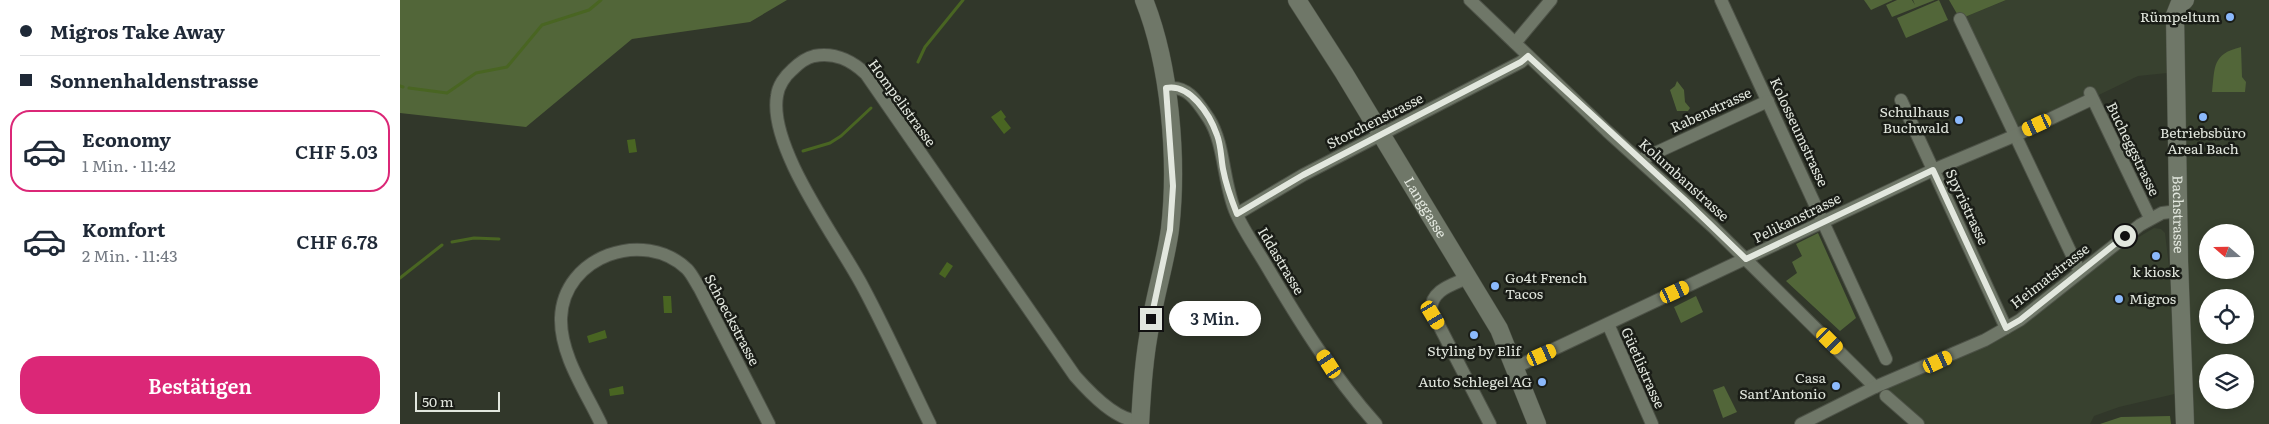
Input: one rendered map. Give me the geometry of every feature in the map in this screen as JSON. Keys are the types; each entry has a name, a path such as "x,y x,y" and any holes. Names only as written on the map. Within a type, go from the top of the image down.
{"street":[{"path":"1140,423 1144,359 1170,230 1173,186 1166,88 1157,42 1144,0"},
{"name":"Langgasse","path":"1297,0 1500,329 1537,424"},
{"name":"Kolumbanstrasse","path":"1470,0 1746,259 1875,387"},
{"path":"1515,43 1551,0"},
{"name":"Kolosseumstrasse","path":"1721,0 1886,359"},
{"name":"Bachstrasse","path":"2179,1 2175,15 2178,211 2185,424"},
{"path":"1960,19 2080,272"},
{"name":"Hompelistrasse","path":"930,424 878,314 804,188 778,124 777,94 782,83 788,74 800,63 812,57 827,54 844,58 866,74 1075,376 1095,398 1122,416 1140,423"},
{"name":"Storchenstrasse","path":"1237,214 1303,175 1521,62 1528,56"},
{"name":"Iddastrasse","path":"1166,88 1174,87 1185,90 1210,121 1217,136 1228,192 1237,214 1281,290 1338,379 1376,424"},
{"name":"Pelikanstrasse","path":"1516,367 1933,170 2014,136 2091,96"},
{"name":"Bucheggstrasse","path":"2091,96 2150,218"},
{"name":"Spyristrasse","path":"1901,100 2006,328"},
{"name":"Rabenstrasse","path":"1640,160 1768,101"},
{"name":"Heimatstrasse","path":"1801,424 1875,387 1938,362 1985,340 2020,320 2150,218 2162,213 2178,211"},
{"name":"Schoeckstrasse","path":"601,424 566,351 562,334 563,303 579,275 594,260 616,251 637,248 667,257 688,270 700,288 769,424"},
{"path":"1467,278 1437,293 1432,300 1431,310 1490,424"},
{"name":"Güetlistrasse","path":"1608,324 1652,424"},
{"path":"1886,396 1918,424"}],"shaded area":[{"path":"400,0 787,0 750,22 632,39 526,127 400,113"},
{"path":"1864,0 1893,0 1871,10"},
{"path":"1897,0 1912,0 1915,5 1913,0 1935,0 1892,17 1886,5"},
{"path":"1939,0 1948,20 1906,38 1897,18"},
{"path":"1949,0 2006,0 1960,19"},
{"path":"2006,0 2269,0 2269,424 2185,424 2183,392 2119,407 2094,416 2090,424 1918,424 1875,387 1985,340 2080,272 2154,228 2161,229 2165,233 2182,375 2177,72 2138,76 2014,136 1960,19"},
{"path":"2241,47 2242,77 2246,82 2245,92 2212,92 2215,69 2220,58 2225,53"},
{"path":"1677,81 1684,90 1685,102 1690,108 1688,111 1677,111 1670,90"},
{"path":"1001,110 1006,117 1004,119 1011,128 1004,134 991,117"},
{"path":"635,139 637,152 629,153 627,140"},
{"path":"1818,233 1856,318 1840,331 1786,281 1797,273 1792,262 1802,256 1796,244"},
{"path":"947,262 953,266 945,278 939,274"},
{"path":"663,296 671,296 672,313 664,313"},
{"path":"1696,296 1703,312 1681,323 1674,307"},
{"path":"605,330 607,338 589,343 587,336"},
{"path":"623,386 624,394 610,396 609,389"},
{"path":"1724,386 1737,412 1723,418 1713,390"},
{"path":"2170,416 2171,424 2100,424 2121,417"}],"waterway":[{"path":"409,88 447,93 476,73 507,67 542,25 589,10 601,0"},
{"path":"918,62 925,47 963,0"},
{"path":"803,151 830,143 841,136 871,108"},
{"path":"452,242 474,238 499,239"},
{"path":"400,278 442,245"}],"place":[{"name":"Rümpeltum","path":"2230,17"},
{"name":"Betriebsbüro Areal Bach","path":"2203,117"},
{"name":"Schulhaus Buchwald","path":"1959,120"},
{"name":"k kiosk","path":"2156,256"},
{"name":"Go4t French Tacos","path":"1495,286"},
{"name":"Migros","path":"2119,299"},
{"name":"Styling by Elif","path":"1474,335"},
{"name":"Auto Schlegel AG","path":"1542,382"},
{"name":"Casa Sant'Antonio","path":"1836,386"}],"route":[{"path":"1151,319 1170,230 1173,186 1166,88 1174,87 1185,90 1205,112 1217,136 1228,192 1237,214 1303,175 1521,62 1528,56 1607,131 1713,226 1746,259 1816,224 1933,170 2006,328 2020,320 2064,286 2125,236"}]}
